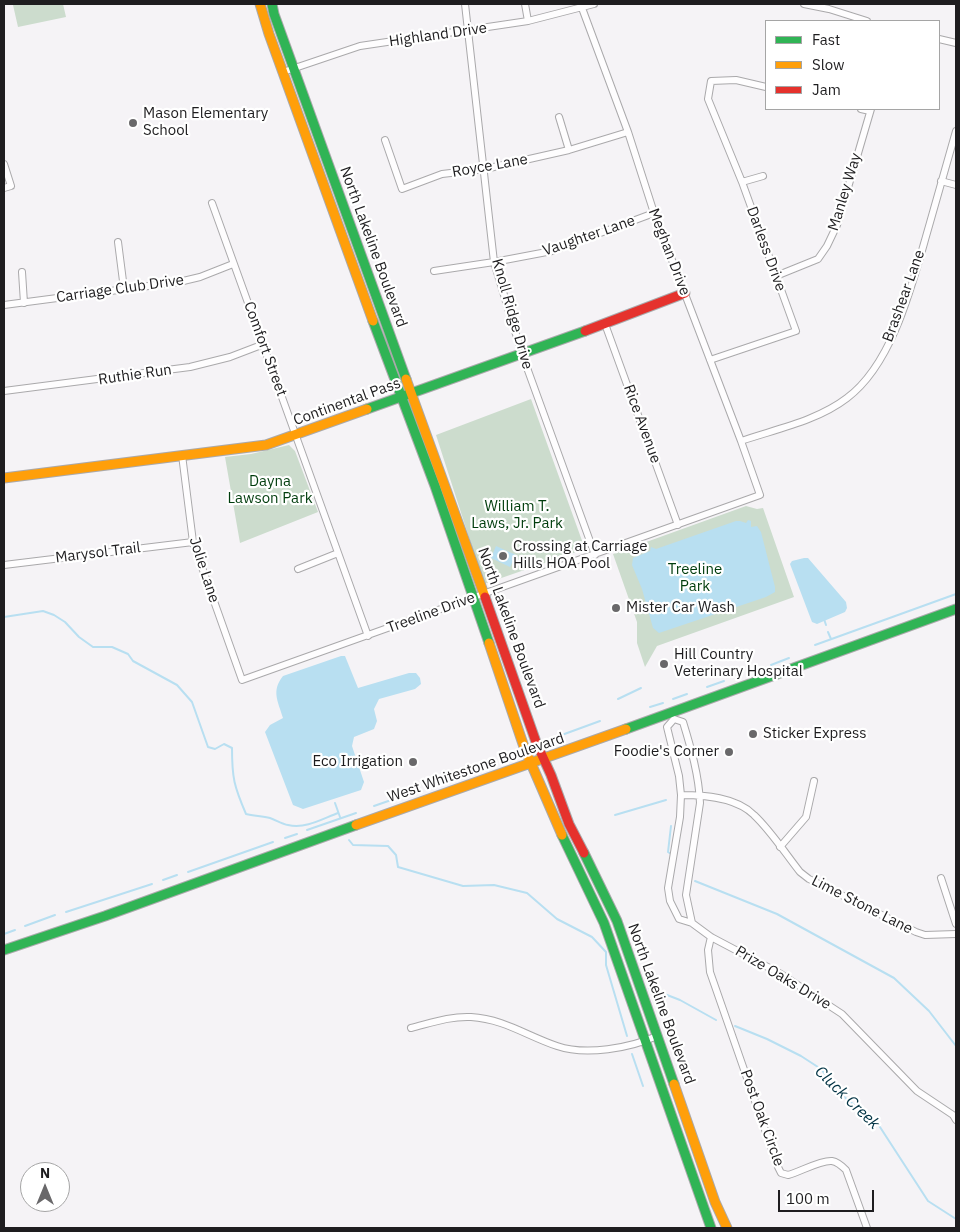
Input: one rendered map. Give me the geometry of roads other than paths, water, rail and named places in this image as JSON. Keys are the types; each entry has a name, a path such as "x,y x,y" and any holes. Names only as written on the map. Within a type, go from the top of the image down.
{"main road":[{"name":"North Lakeline Boulevard","path":"260,4 282,72 432,478 524,747 564,840 604,923 712,1228"},
{"name":"North Lakeline Boulevard","path":"272,4 536,742 551,775 569,824 601,885 617,921 715,1202 727,1228"},
{"name":"Continental Pass","path":"4,478 266,444 522,354 685,293"},
{"name":"West Whitestone Boulevard","path":"4,950 104,916 334,832 673,716 956,609"},
{"path":"687,1159 700,1156"}],"street":[{"name":"Knoll Ridge Drive","path":"465,4 494,262 522,354 595,555"},
{"path":"525,4 528,21"},
{"name":"Highland Drive","path":"282,72 360,46 528,21 594,4"},
{"path":"804,4 830,6 865,20"},
{"name":"Meghan Drive","path":"582,8 628,132 654,213 760,495"},
{"path":"940,39 956,43"},
{"name":"Darless Drive","path":"710,360 796,331 742,182 708,99 710,81 736,80 765,87"},
{"name":"Manley Way","path":"776,276 818,259 827,246 837,225 870,110"},
{"path":"559,117 568,150"},
{"name":"Brashear Lane","path":"741,441 830,409 865,383 893,335 917,267 956,131"},
{"name":"Royce Lane","path":"385,140 402,189 442,174 485,169 568,150 628,132"},
{"path":"4,164 11,186 4,188"},
{"path":"742,182 763,176"},
{"path":"941,181 956,186"},
{"name":"Comfort Street","path":"212,203 368,636"},
{"name":"Vaughter Lane","path":"434,271 552,251 654,213"},
{"path":"118,242 124,289"},
{"name":"Carriage Club Drive","path":"4,305 179,282 200,277 234,264"},
{"path":"22,272 24,302"},
{"name":"Rice Avenue","path":"605,324 678,524"},
{"name":"Ruthie Run","path":"4,392 190,367 230,357 264,344"},
{"name":"Jolie Lane","path":"182,455 192,542 242,680"},
{"name":"Treeline Drive","path":"242,680 760,495"},
{"name":"Marysol Trail","path":"4,565 192,542"},
{"path":"298,569 338,553"},
{"path":"673,716 683,722 692,749 700,795 686,895 692,923"},
{"name":"Prize Oaks Drive","path":"673,716 666,726 679,776 681,796 680,817 669,895 673,910 679,919 692,923 711,937 781,974 842,1014 916,1091 953,1115 956,1120"},
{"path":"780,847 806,817 814,781"},
{"name":"Lime Stone Lane","path":"681,796 700,795 738,804 753,814 800,872 810,880 898,924 925,935 956,934"},
{"path":"941,878 956,924"},
{"name":"Post Oak Circle","path":"711,937 708,950 710,972 781,1173 788,1175 832,1161 840,1164 846,1170 867,1228"},
{"path":"412,1028 440,1020 470,1017 500,1022 550,1044 570,1050 603,1050 646,1041 657,1036"}],"water":[{"name":"Treeline Park","path":"748,520 751,521 751,527 757,526 761,532 775,592 766,597 659,633 653,628 642,589 632,565 633,558 650,551 651,547 656,549 736,521 746,523"},
{"name":"Crossing at Carriage Hills HOA Pool","path":"496,546 516,555 510,567 491,558"},
{"path":"808,558 846,602 847,608 845,612 817,624 812,622 790,564 792,561"},
{"path":"345,656 358,688 409,673 416,673 420,678 421,684 415,689 379,699 374,709 377,721 374,729 354,737 352,746 364,782 361,790 303,809 293,805 265,732 270,725 283,718 276,691 279,681 283,676"}],"waterway":[{"path":"815,645 956,594"},
{"name":"Cluck Creek","path":"4,617 43,611 54,615 65,622 79,637 93,647 112,647 128,654 133,661 177,685 192,702 208,747 215,749 224,744 232,748 234,782 246,814 301,826 338,813"},
{"path":"824,619 826,625"},
{"path":"828,632 831,639"},
{"path":"771,665 789,658"},
{"path":"707,687 724,681"},
{"path":"618,699 641,688"},
{"path":"673,699 687,694"},
{"path":"650,707 663,703"},
{"path":"548,740 600,721"},
{"path":"499,758 510,758"},
{"path":"444,781 457,777"},
{"path":"427,787 433,785"},
{"path":"374,806 417,791"},
{"path":"615,815 666,800"},
{"name":"Cluck Creek","path":"335,803 340,817"},
{"path":"307,830 356,813"},
{"path":"671,826 668,852 671,854"},
{"path":"285,838 297,834"},
{"name":"Cluck Creek","path":"349,840 353,845 388,846 396,855 398,867 463,886 494,885 527,893 557,919 592,937 606,952 606,965 627,1036"},
{"path":"188,872 273,842"},
{"path":"163,880 177,875"},
{"path":"695,881 777,914 894,978 929,1011 956,1046"},
{"path":"66,912 152,884"},
{"path":"25,926 55,915"},
{"path":"4,934 15,930"},
{"name":"Cluck Creek","path":"649,988 680,1000 716,1020"},
{"name":"Cluck Creek","path":"735,1026 767,1039 801,1056 821,1069 843,1096 878,1124 928,1201 956,1219"},
{"path":"632,1054 643,1086"}],"place":[{"name":"Mason Elementary School","path":"133,123"},
{"name":"Crossing at Carriage Hills HOA Pool","path":"503,556"},
{"name":"Mister Car Wash","path":"616,608"},
{"name":"Hill Country Veterinary Hospital","path":"664,664"},
{"name":"Sticker Express","path":"753,734"},
{"name":"Foodie's Corner","path":"729,752"},
{"name":"Eco Irrigation","path":"413,762"}],"park label":[{"name":"Dayna Lawson Park","path":"270,490"},
{"name":"William T. Laws, Jr. Park","path":"517,516"}]}
